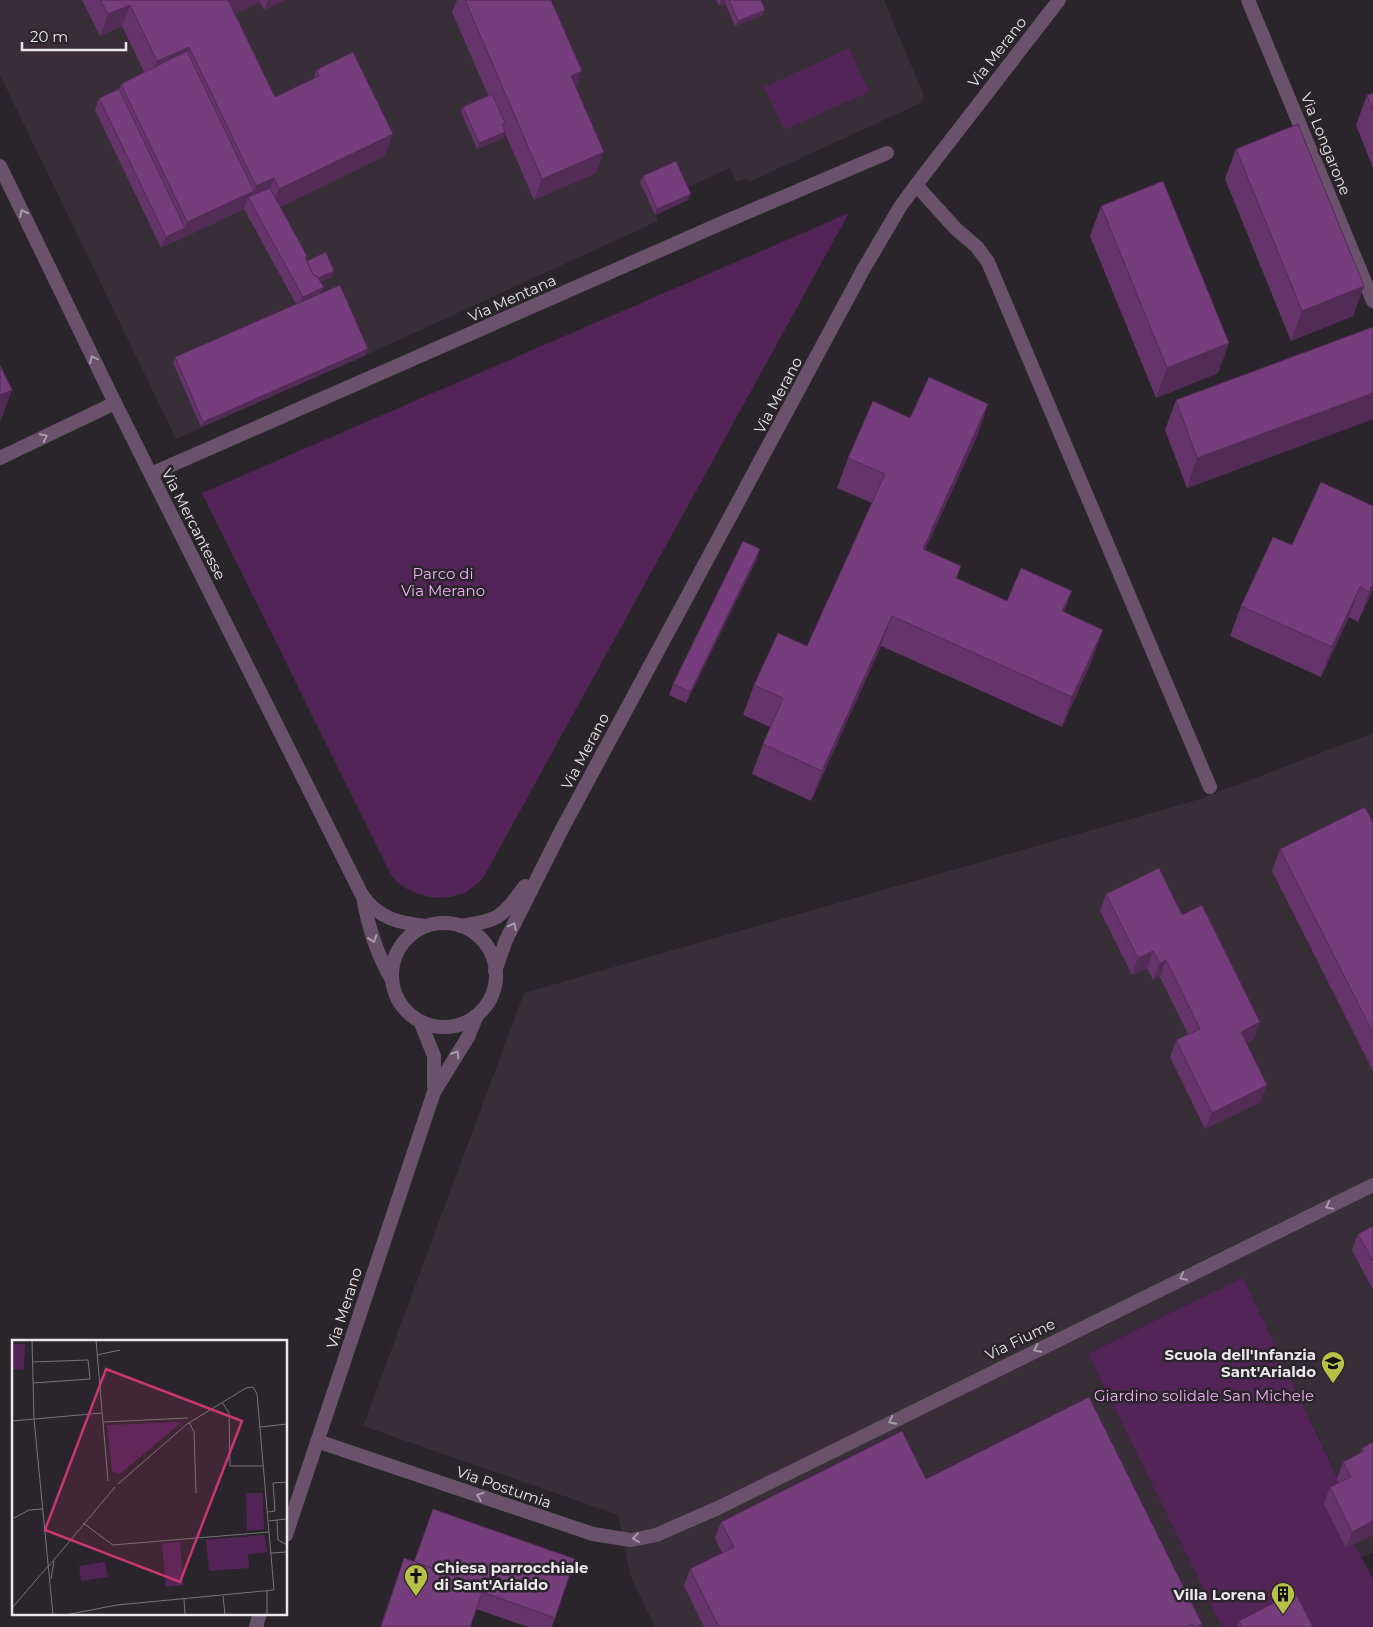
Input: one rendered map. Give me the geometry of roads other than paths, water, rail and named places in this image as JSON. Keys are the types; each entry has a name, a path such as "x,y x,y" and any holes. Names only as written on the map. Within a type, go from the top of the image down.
{"street":[{"name":"Via Merano","path":"562,829 863,270 900,207 1059,0"},
{"name":"Via Longarone","path":"1248,0 1373,301"},
{"name":"Via Mentana","path":"151,474 729,220 887,154"},
{"name":"Via Mercantesse","path":"0,166 115,403 362,895 370,906 382,916 399,923 426,926"},
{"path":"916,184 956,229 977,247 988,262 1210,787"},
{"path":"0,458 115,403"},
{"path":"460,926 497,919 509,910 562,829"},
{"path":"495,971 506,940 562,829"},
{"name":"Via Mercantesse","path":"362,895 371,936 379,958 392,980"},
{"path":"443,923 460,926 476,934 487,946 495,962 496,979 492,996 483,1010 477,1015 469,1021 453,1027 436,1027 420,1022 406,1011 396,997 392,980 393,963 400,947 412,935 426,926 443,923"},
{"path":"434,1092 468,1036 477,1015"},
{"path":"420,1022 434,1056 436,1072 434,1092"},
{"name":"Via Merano","path":"288,1529 434,1092"},
{"name":"Via Fiume","path":"682,1525 1373,1185"},
{"name":"Via Postumia","path":"317,1441 593,1534 631,1540 656,1535 682,1525"},
{"path":"256,1627 260,1614"}],"place":[{"name":"Scuola dell'Infanzia Sant'Arialdo","path":"1333,1384"},
{"name":"Chiesa parrocchiale di Sant'Arialdo","path":"416,1597"},
{"name":"Villa Lorena","path":"1283,1615"}],"park label":[{"name":"Parco di Via Merano","path":"443,582"},
{"name":"Giardino solidale San Michele","path":"1204,1395"}]}
